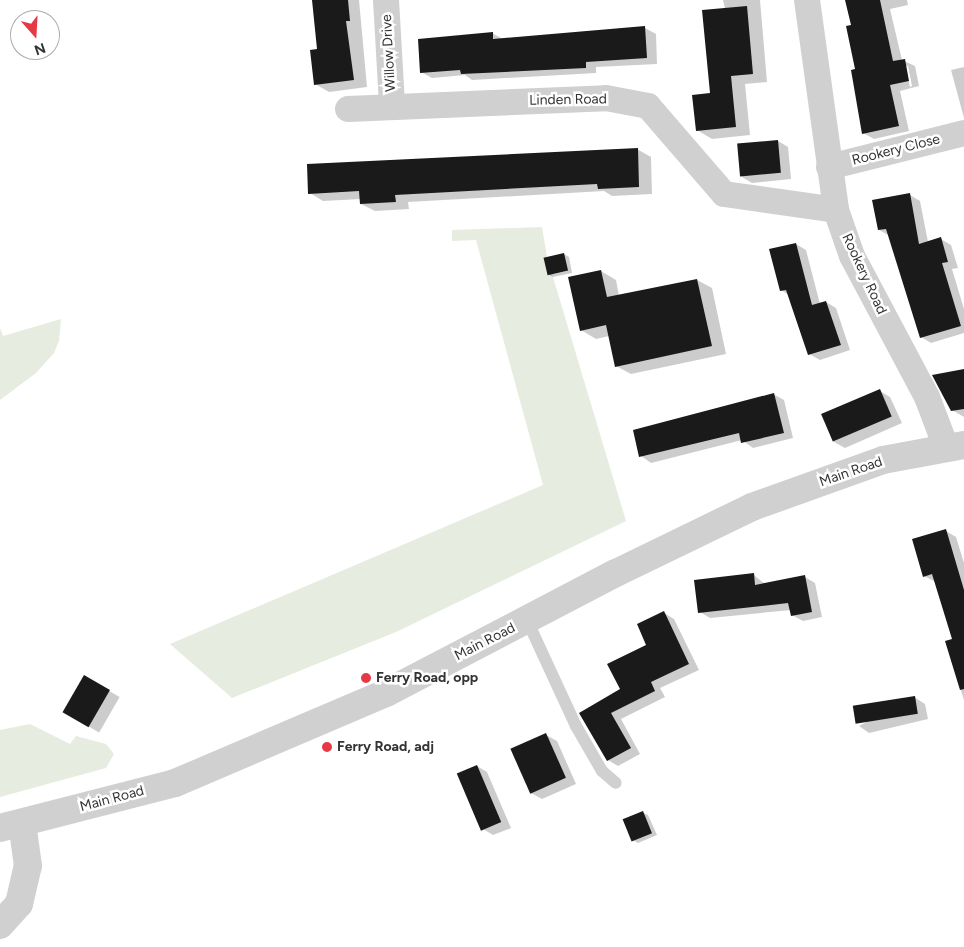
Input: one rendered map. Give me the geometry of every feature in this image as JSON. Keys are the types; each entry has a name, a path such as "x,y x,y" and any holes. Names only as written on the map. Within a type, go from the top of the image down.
{"street":[{"name":"Willow Drive","path":"386,0 392,105"},
{"name":"Rookery Road","path":"807,0 836,210 852,256 955,446"},
{"name":"Linden Road","path":"348,110 392,105 606,98 648,106 724,194 836,210"},
{"name":"Rookery Close","path":"829,167 964,133"},
{"name":"Main Road","path":"11,826 175,783 386,694 526,620 752,508 883,460 955,446"},
{"path":"0,925 19,904 28,866 11,826"}],"lane":[{"path":"526,620 576,726 602,771 616,783"}],"shaded area":[{"path":"542,227 547,257 626,521 396,632 232,698 170,644 543,485 476,240 452,241 452,230"},
{"path":"61,319 59,341 54,353 36,373 0,400 0,328 3,336"},
{"path":"30,724 70,744 76,736 106,744 114,754 106,768 0,797 0,730"}],"building":[{"path":"312,0 348,0 350,21 346,21 354,80 314,85 310,50 317,49"},
{"path":"845,0 880,0 893,61 905,59 909,81 890,85 899,126 862,134 851,70 855,69 846,26 851,25"},
{"path":"747,6 753,74 731,76 736,127 696,131 692,95 710,93 702,10"},
{"path":"645,26 647,58 586,62 586,68 461,74 460,70 420,73 418,39 493,32 493,39"},
{"path":"778,140 781,173 740,176 737,144"},
{"path":"638,148 639,187 598,189 597,184 395,195 396,202 360,204 359,191 308,194 307,164"},
{"path":"910,193 919,244 941,237 948,262 942,263 961,326 920,338 886,229 878,230 872,200"},
{"path":"796,243 812,305 826,301 841,345 808,355 786,290 780,291 769,249"},
{"path":"564,253 568,271 548,275 544,258"},
{"path":"601,270 607,297 697,279 712,346 615,367 606,325 580,331 568,277"},
{"path":"964,369 964,409 951,411 932,375"},
{"path":"880,389 892,417 833,442 821,414"},
{"path":"774,393 784,433 741,443 739,433 639,457 633,430"},
{"path":"946,529 964,590 964,689 960,690 945,641 952,639 932,574 923,577 912,539"},
{"path":"754,573 755,585 805,575 812,612 791,616 788,603 698,613 694,580"},
{"path":"664,611 689,664 651,682 655,691 611,713 631,748 607,761 579,713 620,689 607,664 646,645 637,624"},
{"path":"84,675 110,690 88,727 62,712"},
{"path":"915,696 918,714 856,724 853,706"},
{"path":"546,733 566,778 530,794 510,749"},
{"path":"477,765 501,822 481,831 457,774"},
{"path":"643,811 652,833 632,841 623,819"}],"place":[{"name":"Ferry Road, opp","path":"366,678"},
{"name":"Ferry Road, adj","path":"327,747"}]}
